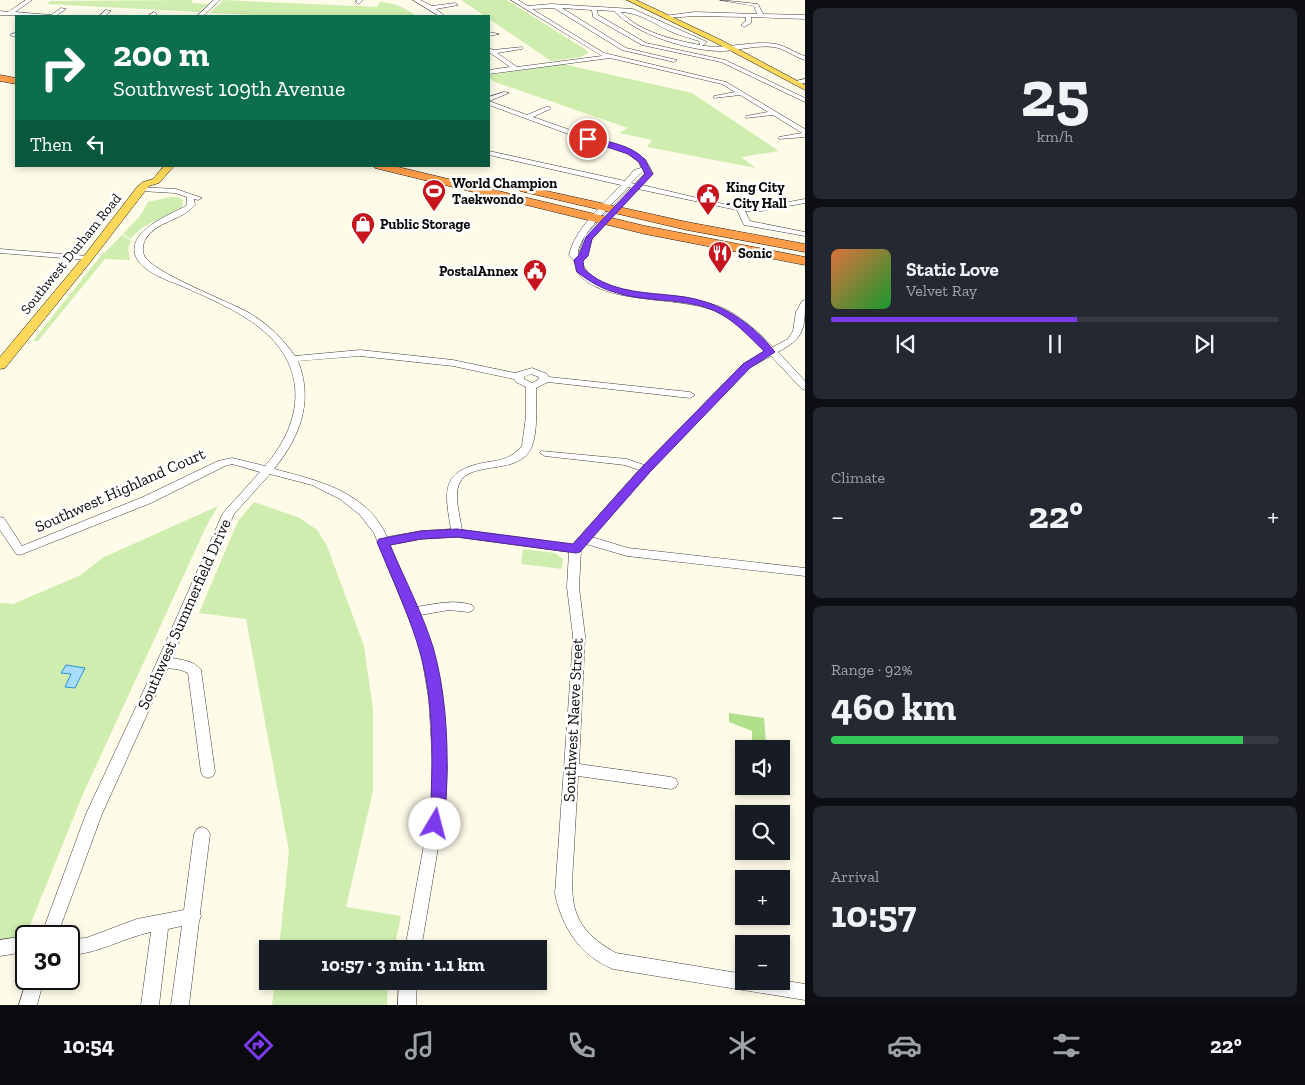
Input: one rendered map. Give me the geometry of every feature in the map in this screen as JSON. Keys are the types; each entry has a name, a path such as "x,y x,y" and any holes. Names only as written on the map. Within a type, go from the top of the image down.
{"highway":[{"path":"0,68 15,71"},
{"path":"0,78 15,81"},
{"path":"385,167 605,214 805,261"},
{"path":"434,167 605,214 703,229 805,248"}],"main road":[{"path":"630,0 667,16 805,88"},
{"name":"Southwest Durham Road","path":"0,365 88,258 144,187 146,179 157,167"},
{"name":"Southwest Durham Road","path":"144,187 156,181 168,167"}],"street":[{"path":"9,14 29,0"},
{"path":"201,15 217,0"},
{"path":"416,0 441,15"},
{"path":"514,0 594,50 609,57 631,64 661,68 719,81 743,93 805,134"},
{"path":"723,0 756,5 761,16"},
{"path":"431,8 455,6"},
{"path":"526,8 555,6 633,11 704,42 698,47"},
{"path":"555,6 624,49 674,60"},
{"path":"54,15 63,9"},
{"path":"594,9 595,16 638,40 655,46 723,61 805,100"},
{"path":"616,10 627,20 655,34 698,47 716,49 776,45 805,58"},
{"path":"104,15 108,12"},
{"path":"0,13 30,15"},
{"path":"667,16 688,14 805,17"},
{"path":"744,25 749,22 748,16"},
{"path":"490,34 496,34"},
{"path":"490,51 520,48"},
{"path":"585,58 594,54 594,50"},
{"path":"490,51 515,68"},
{"path":"661,68 685,53"},
{"path":"490,72 585,58 609,57"},
{"path":"672,80 684,73"},
{"path":"795,82 805,80"},
{"path":"490,101 506,93"},
{"path":"716,96 743,93"},
{"path":"490,101 573,134 627,150 642,161 649,174 636,188 605,214"},
{"path":"527,117 548,108"},
{"path":"748,117 775,114"},
{"path":"573,134 594,125"},
{"path":"781,138 805,134"},
{"path":"490,153 636,188 741,210 805,202"},
{"path":"645,169 638,172 625,185 588,238 583,256 578,260 578,267 584,275 611,289 687,300 724,312 740,322 805,387"},
{"name":"Southwest Summerfield Drive","path":"52,925 94,814 164,662 229,513 268,469 289,441 299,414 301,387 293,359 278,338 256,321 151,268 145,263 139,254 139,243 147,232 169,220 176,219 196,209 199,200 197,197 176,191 144,187"},
{"path":"741,210 742,217 747,223 805,234"},
{"path":"0,250 88,258"},
{"path":"580,544 646,469 746,366 792,341 796,336 800,312 805,303"},
{"path":"293,359 334,354 367,354 453,363 518,377"},
{"path":"518,377 522,372 532,371 541,374 544,379"},
{"path":"518,377 521,383 531,386 540,384 544,379"},
{"path":"544,379 690,395"},
{"path":"457,533 452,494 453,484 460,475 468,470 509,461 525,449 532,416 531,386"},
{"path":"545,452 626,462 646,469"},
{"name":"Southwest Highland Court","path":"0,521 20,551 147,500 222,463 241,462 268,469"},
{"path":"268,469 316,483 344,496 364,512 379,532 426,646 436,700 440,768 438,806 415,940"},
{"path":"383,542 421,535 457,533 580,544 627,552 805,572"},
{"name":"Southwest Naeve Street","path":"580,544 573,587 579,644 563,894 569,919 583,939 613,961 805,992"},
{"path":"413,612 449,606 468,608"},
{"path":"164,662 184,665 194,670 208,772"},
{"path":"571,769 671,783"},
{"path":"180,1005 193,916 202,834"},
{"path":"80,946 86,946 137,927 193,916"},
{"path":"150,1005 160,923"},
{"path":"0,948 15,946"},
{"path":"28,1005 32,990"},
{"path":"407,1005 408,990"}],"green space":[{"path":"193,0 191,3 208,4 199,12 47,4 51,1"},
{"path":"223,0 377,7 380,2 399,6 414,15 255,15 210,13"},
{"path":"461,0 507,0 588,53 581,57 551,61 490,20 490,15 484,15"},
{"path":"563,64 692,93 779,151 741,157 756,168 647,147 652,140 619,133 628,128 495,82 490,79 490,75"},
{"path":"178,197 183,200 182,207 142,228 131,239 123,234 140,216 148,202"},
{"path":"122,235 131,240 128,249 130,260 105,259 38,341 33,341 99,258"},
{"path":"254,502 300,518 317,530 327,546 364,646 373,709 373,791 346,907 401,916 396,940 280,940 289,851 246,619 199,613 238,521"},
{"path":"218,506 206,527 83,794 30,925 15,925 15,940 0,941 0,603 13,604 81,575 102,558"},
{"path":"523,549 555,553 563,559 562,569 521,564"},
{"path":"729,713 764,718 766,740 752,740 752,731 729,722"},
{"path":"274,990 388,990 387,1005 272,1005"}],"water":[{"path":"66,665 85,668 75,688 65,687 71,674 61,673"}],"place":[{"name":"World Champion Taekwondo","path":"434,212"},
{"name":"King City - City Hall","path":"708,216"},
{"name":"Public Storage","path":"363,245"},
{"name":"Sonic","path":"720,274"},
{"name":"PostalAnnex","path":"535,292"}],"route":[{"path":"435,824 440,768 436,700 431,668 426,646 383,542 421,535 457,533 576,549 646,469 661,456 746,366 770,352 740,322 717,309 687,300 618,291 599,284 580,270 578,260 583,256 588,238 649,174 642,161 631,152 588,139"}]}
